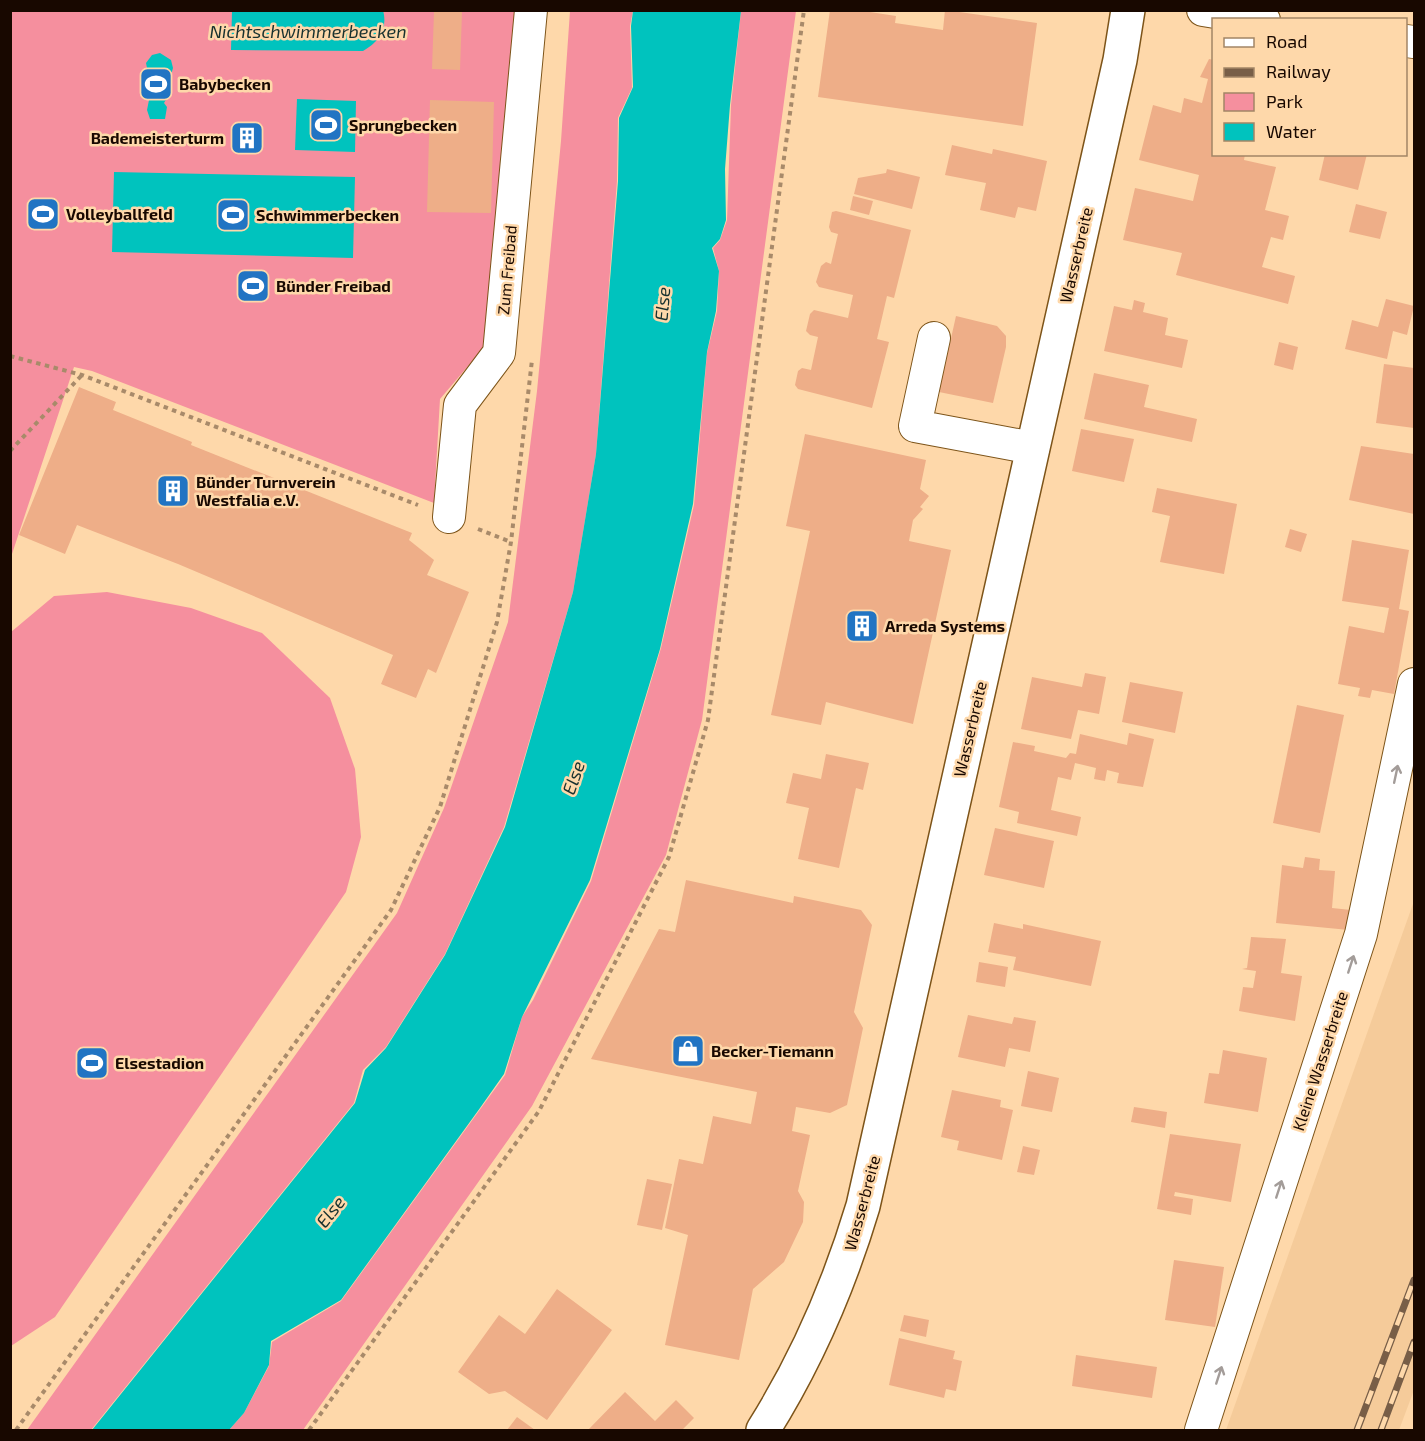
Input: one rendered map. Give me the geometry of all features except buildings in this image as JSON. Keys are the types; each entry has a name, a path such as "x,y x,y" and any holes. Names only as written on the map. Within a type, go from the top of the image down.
{"main road":[{"name":"Wasserbreite","path":"762,1431 808,1351 829,1304 863,1206 1120,60 1128,10"}],"street":[{"name":"Zum Freibad","path":"449,517 460,405 499,353 531,10"},
{"path":"1203,10 1252,18"},
{"path":"934,338 915,426 1033,448"},
{"name":"Kleine Wasserbreite","path":"1201,1431 1361,934 1414,684"}],"path":[{"path":"309,1431 539,1111 669,857 708,720 804,10"},
{"path":"16,1431 391,910 440,807 497,622 511,542 533,350"},
{"path":"10,356 82,375 511,542"},
{"path":"10,451 82,375"}],"shaded area":[{"path":"1414,901 1414,1390 1399,1430 1226,1430"}],"green space":[{"name":"Bünder Freibad","path":"11,11 520,11 491,339 440,399 434,503 92,371 74,367 11,557"},
{"path":"570,11 633,11 630,26 632,88 618,118 617,181 596,454 573,592 504,827 445,954 386,1047 363,1070 354,1103 91,1430 27,1430 397,913 444,808 508,622 537,391 561,141"},
{"path":"741,11 796,11 702,720 666,855 532,1106 303,1430 229,1430 244,1413 269,1366 272,1342 341,1301 505,1075 522,1017 533,1000 591,881 661,648 694,505 707,353 717,311 719,271 713,248 720,240 727,220 731,105"},
{"path":"107,592 191,608 262,633 330,698 355,769 361,837 346,892 55,1317 11,1346 11,632 54,596"}],"water":[{"name":"Nichtschwimmerbecken","path":"383,10 384,23 381,34 363,51 231,50 232,11"},
{"name":"Else","path":"633,11 741,11 725,169 726,220 720,239 712,248 719,271 716,311 707,352 693,504 660,649 590,880 522,1017 504,1074 341,1300 271,1341 269,1365 244,1413 229,1430 92,1430 355,1103 365,1070 386,1048 445,955 505,827 573,592 596,454 618,181 619,118 633,87 631,26"},
{"name":"Babybecken","path":"160,53 171,60 173,68 169,82 172,89 164,103 167,107 165,119 150,119 147,110 149,100 143,82 148,73 146,63 152,55"},
{"name":"Sprungbecken","path":"297,99 356,101 355,152 295,150"},
{"name":"Schwimmerbecken","path":"114,172 355,177 353,258 112,252"}],"railway":[{"path":"1357,1430 1414,1280"},
{"path":"1381,1430 1414,1342"}],"place":[{"name":"Babybecken","path":"156,84"},
{"name":"Sprungbecken","path":"326,125"},
{"name":"Bademeisterturm","path":"247,138"},
{"name":"Volleyballfeld","path":"43,214"},
{"name":"Schwimmerbecken","path":"233,215"},
{"name":"Bünder Freibad","path":"253,286"},
{"name":"Bünder Turnverein Westfalia e.V.","path":"173,491"},
{"name":"Arreda Systems","path":"862,626"},
{"name":"Becker-Tiemann","path":"688,1051"},
{"name":"Elsestadion","path":"92,1063"}]}
